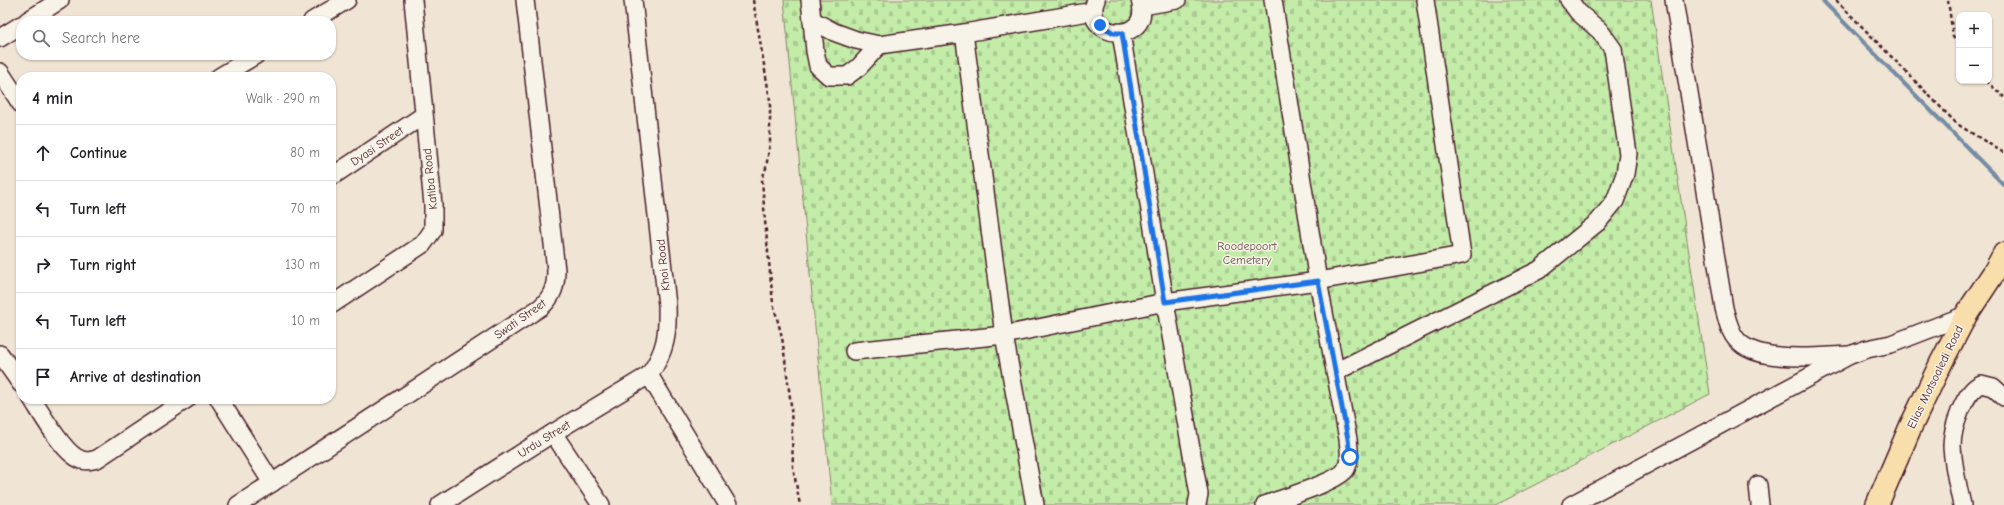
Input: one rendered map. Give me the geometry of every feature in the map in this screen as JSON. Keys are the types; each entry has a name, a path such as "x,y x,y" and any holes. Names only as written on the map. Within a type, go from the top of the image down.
{"main road":[{"name":"Elias Motsoaledi Road","path":"1877,505 1910,428 1966,314 1995,271 2004,254"}],"street":[{"path":"35,16 60,0"},
{"path":"320,16 347,0"},
{"name":"Katiba Road","path":"336,302 424,244 430,237 433,230 434,220 413,0"},
{"name":"Swati Street","path":"238,505 541,307 551,296 555,285 556,270 525,0"},
{"name":"Khoi Road","path":"633,0 667,305 668,330 664,348 659,361 649,375"},
{"path":"810,0 818,66 829,76 847,76 859,67 879,45"},
{"path":"812,20 834,32 856,40 879,45 964,33 1095,5 1095,18 1106,30 1114,33 1122,33 1135,27 1142,14 1141,3 1176,0"},
{"path":"1265,505 1333,479 1345,470 1350,457 1348,439 1318,281 1273,0"},
{"path":"854,351 1004,335 1165,302 1318,281 1462,255 1425,0"},
{"path":"1335,372 1539,270 1598,222 1615,201 1625,174 1628,154 1613,49 1600,31 1578,12 1569,0"},
{"path":"1674,0 1724,308 1730,328 1737,340 1749,349 1764,354 1794,356 1850,355"},
{"path":"0,38 16,28"},
{"path":"964,33 1004,335 1035,505"},
{"path":"1122,33 1165,302 1200,494 1197,505"},
{"path":"227,72 248,60"},
{"path":"0,72 16,96"},
{"name":"Dyasi Street","path":"336,174 424,114"},
{"path":"1571,505 1850,355 1867,349 1891,344 1966,314"},
{"path":"0,354 16,377"},
{"path":"649,375 728,505"},
{"name":"Urdu Street","path":"440,505 553,432 649,375"},
{"path":"1962,505 1952,446 1955,428 1963,405 1976,386 1981,384 1993,387 2004,397"},
{"path":"35,404 66,448 82,460 90,461 97,459 180,404"},
{"path":"223,404 272,482"},
{"path":"553,432 600,505"},
{"path":"1758,485 1760,505"}],"path":[{"path":"753,0 766,70 771,114 770,143 766,168 762,180 765,221 773,303 782,337 791,405 793,467 800,505"},
{"path":"1836,0 1957,124 2004,152"},
{"path":"1948,0 1953,36 1956,40"},
{"path":"1989,84 2004,97"}],"green space":[{"name":"Roodepoort Cemetery","path":"784,0 1651,0 1710,394 1496,505 832,505"}],"waterway":[{"path":"1822,0 2004,185"}],"route":[{"path":"1100,25 1106,30 1114,33 1122,33 1165,302 1318,281 1348,439 1350,457"}]}
